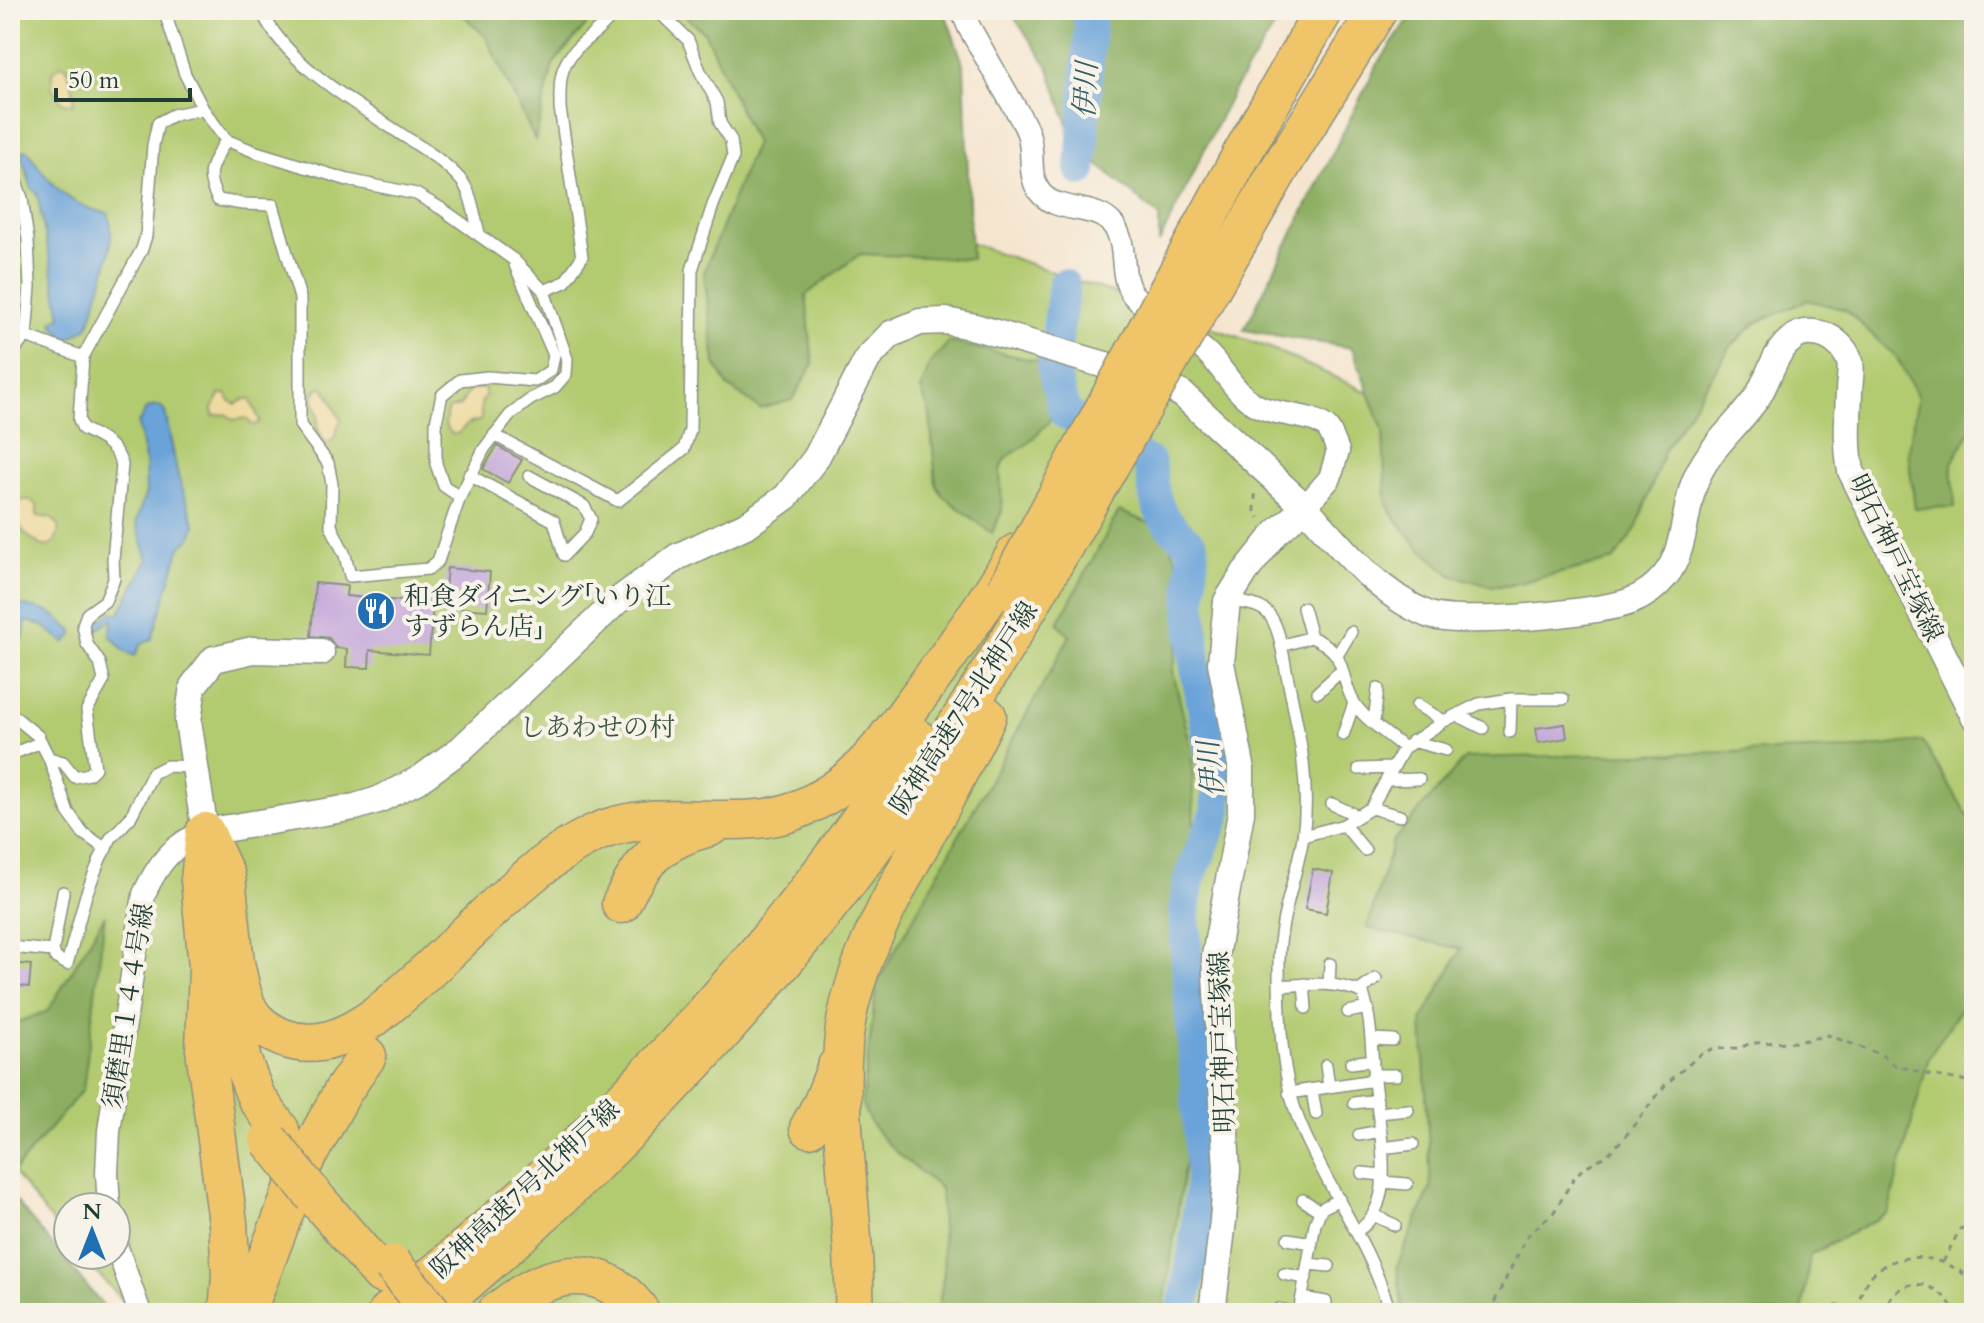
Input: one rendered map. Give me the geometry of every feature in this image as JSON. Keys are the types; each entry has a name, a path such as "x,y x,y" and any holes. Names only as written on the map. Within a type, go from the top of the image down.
{"highway":[{"name":"阪神高速7号北神戸線","path":"431,1313 630,1132 753,998 831,903 903,806 989,674 1019,597 1110,400 1243,152 1324,10"},
{"name":"阪神高速7号北神戸線","path":"387,1313 472,1242 577,1145 735,978 811,884 880,790 968,657 1019,597 1100,484 1277,173 1378,10"},
{"path":"222,965 248,1009 264,1029 277,1036 304,1043 331,1041 360,1028 514,889 580,841 609,828 647,820 736,820 784,814 815,802 845,783 1019,597"},
{"path":"809,1128 831,1083 854,992 880,923 959,774 1019,597"},
{"path":"621,904 641,867 662,847 688,833 736,820"},
{"path":"205,832 226,877 222,965 205,1049 228,1223 231,1276 228,1313"},
{"path":"222,965 245,1072 274,1135 387,1269 431,1313"},
{"path":"843,1044 842,1105 854,1313"},
{"path":"246,1313 302,1166 343,1091 367,1056"},
{"path":"387,1269 413,1313"},
{"path":"496,1313 515,1297 541,1283 584,1277 623,1292 641,1313"}],"street":[{"path":"321,652 253,650 214,659 193,686 188,721 205,832 355,807 399,791 440,766 616,602 645,579 677,557 748,524 786,497 816,458 868,358 891,334 920,322 946,321 1031,342 1143,376 1182,394 1305,507 1330,478 1338,451 1327,428 1303,415 1279,415 1244,396 1206,353 1134,298 1123,264 1123,239 1112,223 1090,210 1057,203 1040,194 1031,173 1033,149 1027,130 962,10"},
{"name":"明石神戸宝塚線","path":"1212,1313 1227,1170 1215,956 1241,813 1241,765 1221,663 1227,601 1252,562 1276,533 1305,507 1343,549 1398,600 1430,616 1470,620 1598,609 1630,602 1650,592 1667,574 1681,539 1693,486 1702,467 1712,450 1758,397 1780,353 1791,339 1804,332 1822,333 1839,344 1850,362 1848,452 1851,471 1974,716"},
{"name":"須磨里１４４号線","path":"108,1191 109,1131 144,894 158,867 174,848 192,836 205,832"},
{"path":"125,1271 140,1313"}],"lane":[{"path":"164,10 185,74 203,109 226,140 348,180 416,194 514,260 544,291 567,359 566,374 555,387 531,399 510,415 494,435 469,475 438,561 428,569 350,576 345,555 331,526 332,484 328,463 300,425 300,298 273,205 218,200 209,183 212,166 226,140"},
{"path":"261,10 290,52 343,96 429,153 461,179 469,192 480,236"},
{"path":"544,291 565,282 582,257 560,108 560,84 566,63 608,23 615,10"},
{"path":"494,435 618,501 684,449 690,430 692,270 713,205 733,157 731,140 720,123 717,102 688,40 657,10"},
{"path":"49,758 63,762 75,777 89,774 95,768 87,710 104,680 100,663 87,644 83,625 87,614 105,601 114,579 122,465 119,452 108,441 83,429 79,420 83,357 142,249 158,123 173,115 203,109"},
{"path":"10,166 22,198 30,287 26,336 10,355"},
{"path":"460,497 444,486 436,464 436,422 442,395 460,380 488,377 535,381 551,370 554,355 514,260"},
{"path":"26,336 83,357"},
{"path":"469,475 554,521 564,555 585,533 591,519 584,506 529,476"},
{"path":"1227,601 1260,606 1271,616 1281,646 1305,770 1303,836 1283,921 1279,958 1281,1034 1289,1093 1313,1153 1384,1287 1390,1310"},
{"path":"1303,608 1311,637"},
{"path":"1338,654 1351,632"},
{"path":"1281,646 1311,637 1325,643 1338,654 1354,703 1374,722 1408,744 1446,750"},
{"path":"1318,692 1342,670"},
{"path":"1374,722 1378,689"},
{"path":"1303,836 1344,825 1371,808 1408,744 1444,721 1479,704 1511,699 1563,699"},
{"path":"1510,732 1511,699"},
{"path":"1343,735 1354,703"},
{"path":"1417,705 1444,721"},
{"path":"11,715 38,736 68,812 83,833 106,849"},
{"path":"1457,715 1483,728"},
{"path":"10,755 41,742"},
{"path":"63,892 53,951 56,958 67,964 86,895 106,849 130,818 153,773 167,766 194,767"},
{"path":"1359,769 1419,779"},
{"path":"1332,804 1358,816"},
{"path":"1371,808 1400,816"},
{"path":"1344,825 1365,850"},
{"path":"10,947 53,951"},
{"path":"1329,984 1330,964"},
{"path":"1359,991 1376,979"},
{"path":"1304,984 1306,1008"},
{"path":"1279,986 1347,986 1363,993 1368,1008 1381,1131 1382,1179 1370,1224 1357,1231"},
{"path":"1348,1012 1368,1008"},
{"path":"1372,1039 1393,1040"},
{"path":"1351,1063 1373,1060"},
{"path":"1326,1065 1329,1087"},
{"path":"1289,1093 1396,1075"},
{"path":"1312,1090 1316,1114"},
{"path":"1354,1103 1377,1100"},
{"path":"1378,1113 1408,1110"},
{"path":"1359,1135 1381,1131"},
{"path":"1382,1148 1413,1144"},
{"path":"1362,1173 1407,1184"},
{"path":"1279,1309 1299,1313 1320,1211 1339,1199"},
{"path":"1303,1200 1320,1211"},
{"path":"1373,1215 1395,1225"},
{"path":"1288,1239 1312,1243"},
{"path":"1308,1264 1329,1266"},
{"path":"1284,1274 1306,1278"},
{"path":"1302,1298 1326,1302"}],"path":[{"path":"1255,494 1255,511 1260,522"},
{"path":"1489,1313 1527,1236 1554,1212 1575,1176 1607,1155 1666,1084 1701,1054 1712,1049 1740,1048 1751,1043 1798,1042 1828,1035 1882,1055 1894,1065 1974,1082"},
{"path":"1943,1262 1960,1229 1974,1224"},
{"path":"1857,1309 1862,1291 1872,1276 1892,1261 1933,1258 1958,1269 1974,1283"},
{"path":"1885,1313 1890,1297 1904,1287 1922,1285 1940,1290 1955,1313"},
{"path":"1830,1313 1831,1305 1877,1313"},
{"path":"1908,1313 1918,1308 1929,1313"},
{"path":"1390,1310 1431,1313"},
{"path":"1525,1313 1534,1310 1537,1313"}],"green space":[{"name":"しあわせの村","path":"10,10 767,10 867,207 1270,348 1396,405 1751,297 1878,266 1974,385 1974,1313 135,1313 95,1271 132,1271 132,1191 52,1191 52,1222 10,1168"},
{"path":"458,10 599,10 553,64 535,140 486,37"},
{"path":"678,10 944,10 964,66 971,259 860,254 806,295 813,364 792,400 760,409 728,386 715,363 704,272 755,143 705,33"},
{"path":"1009,10 1285,10 1232,93 1159,243 1159,216 1075,145 1048,66"},
{"path":"1415,10 1974,10 1974,429 1952,463 1955,507 1915,508 1908,453 1918,397 1897,358 1846,310 1808,300 1757,322 1731,346 1665,449 1637,527 1614,560 1506,586 1490,586 1451,575 1418,546 1392,514 1386,501 1383,430 1352,348 1244,330 1376,67"},
{"path":"949,342 1042,362 1056,385 1059,398 1048,423 1028,443 1006,458 1000,470 1002,511 992,533 943,496 936,484 930,415 921,389 931,362"},
{"path":"1119,511 1157,526 1167,535 1181,573 1182,616 1173,672 1192,752 1194,829 1175,923 1186,1156 1163,1313 938,1313 944,1272 940,1188 885,1141 862,1104 877,983 1070,636 1058,623"},
{"path":"1922,741 1974,826 1974,989 1929,1057 1888,1213 1810,1255 1802,1313 1403,1313 1397,1266 1431,1187 1422,1021 1461,949 1367,928 1393,841 1465,758 1856,749"},
{"path":"105,915 83,1089 10,1176 10,1025 48,1011"},
{"path":"10,1194 52,1244 52,1271 74,1271 109,1313 10,1313"}],"sand":[{"path":"61,65 67,67 73,104 63,103 52,88 52,72"},
{"path":"319,387 326,391 341,419 334,439 329,442 324,441 318,429 313,396"},
{"path":"485,388 481,420 452,434 445,425 447,410 460,406 471,390"},
{"path":"221,394 226,394 236,404 250,399 260,421 256,425 246,418 234,420 226,414 213,416 213,407"},
{"path":"22,500 30,500 37,505 37,516 51,518 58,524 57,538 47,547 26,535 17,521 17,507"}],"water":[{"path":"23,150 27,150 51,182 70,199 108,213 111,226 106,268 88,327 65,341 52,322 61,316 37,193 32,189 22,157"},
{"path":"155,406 165,412 178,476 195,525 191,538 180,547 152,639 141,644 135,656 125,652 110,635 113,618 95,632 87,631 113,612 119,614 148,560 136,522 146,492 145,461 138,424 146,409"},
{"path":"10,597 20,604 52,614 73,631 73,635 65,643 42,625 26,621 23,638 15,638 15,668 10,685"}],"building":[{"path":"497,446 522,460 508,483 483,469"},
{"path":"447,568 490,572 487,610 443,607"},
{"path":"315,583 347,586 346,596 433,604 429,655 370,650 369,668 346,667 347,649 336,648 329,638 311,636"},
{"path":"1565,724 1567,738 1538,743 1536,728"},
{"path":"1313,869 1333,873 1326,913 1305,909"},
{"path":"10,963 31,965 29,987 10,985"}],"waterway":[{"name":"伊川","path":"1081,170 1090,24 1086,10"},
{"name":"伊川","path":"1064,285 1053,369 1065,413 1150,463 1160,510 1171,526 1193,546 1191,603 1195,663 1217,788 1216,814 1189,879 1184,913 1202,1174 1194,1249 1182,1313"}],"place":[{"name":"和食ダイニング「いり江 すずらん店」","path":"376,611"}]}
